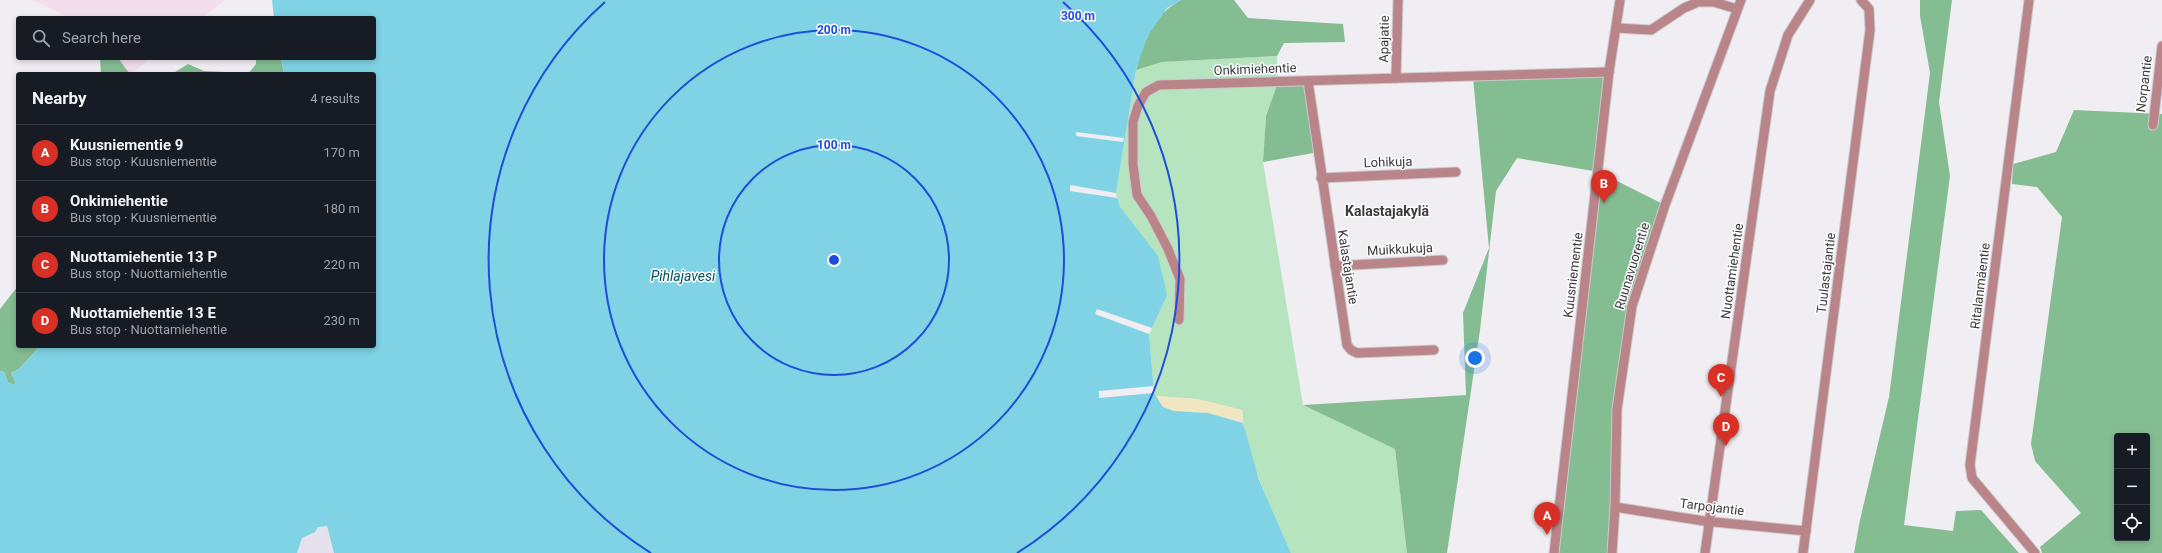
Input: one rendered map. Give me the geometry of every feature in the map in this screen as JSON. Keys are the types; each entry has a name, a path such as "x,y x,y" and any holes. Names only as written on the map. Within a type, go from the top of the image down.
{"street":[{"name":"Apajatie","path":"1396,78 1398,0"},
{"name":"Kuusniementie","path":"1554,553 1609,72 1617,28 1620,0"},
{"name":"Nuottamiehentie","path":"1705,553 1770,91 1788,35 1810,0"},
{"name":"Tuulastajantie","path":"1803,553 1870,30 1869,9 1861,0"},
{"name":"Ritalanmäentie","path":"2030,0 1970,465 1972,478 2035,553"},
{"path":"1617,28 1652,30 1684,8 1698,2 1739,4"},
{"name":"Ruunavuorentie","path":"1612,553 1615,507 1617,409 1632,306 1665,205 1739,4"},
{"name":"Norpantie","path":"2153,125 2162,46"},
{"name":"Onkimiehentie","path":"1178,320 1180,279 1168,249 1151,216 1137,195 1133,164 1133,122 1138,106 1146,92 1159,85 1609,72"},
{"name":"Kalastajantie","path":"1308,81 1321,178 1348,345 1351,350 1356,353 1434,350"},
{"name":"Lohikuja","path":"1321,178 1456,172"},
{"name":"Muikkukuja","path":"1335,266 1443,260"},
{"name":"Tarpojantie","path":"1615,507 1710,521 1806,530"}],"shaded area":[{"path":"33,0 224,0 205,16 66,16"},
{"path":"120,60 148,60 134,72 129,72"},
{"path":"327,526 334,553 297,553 302,538 315,532 318,527"}],"green space":[{"path":"1181,0 1234,0 1248,18 1343,24 1345,42 1284,43 1277,56 1162,62 1136,70 1147,39 1156,21 1171,6"},
{"path":"1920,0 1952,0 1939,102 1950,176 1904,525 1953,531 1956,511 1981,510 2019,553 1854,553 1860,520 1889,397 1930,73 1920,16"},
{"path":"1277,56 1278,82 1266,116 1263,162 1303,405 1395,449 1407,553 1291,553 1254,465 1244,429 1242,410 1197,399 1155,396 1154,393 1149,334 1152,328 1116,193 1136,70 1162,62"},
{"path":"100,60 120,60 128,72 101,72"},
{"path":"256,60 281,60 284,72 250,72 256,64"},
{"path":"188,64 204,71 225,72 175,72"},
{"path":"1609,72 1599,172 1517,158 1496,191 1480,330 1447,553 1407,553 1395,449 1303,405 1466,395 1463,313 1489,248 1473,78"},
{"path":"1308,81 1319,152 1263,162 1266,116 1278,82"},
{"path":"2074,110 2162,114 2162,553 2042,553 2040,547 2081,513 2035,461 2031,444 2062,217 2037,187 2012,184 2013,164 2056,152"},
{"path":"1599,172 1665,205 1632,306 1617,409 1612,553 1554,553"},
{"path":"16,289 16,348 38,348 19,369 11,373 16,383 13,385 8,382 4,372 0,371 0,309"}],"sand":[{"path":"1155,396 1197,399 1242,410 1243,423 1208,413 1174,411 1163,407"}],"water":[{"name":"Pihlajavesi","path":"272,0 1181,0 1167,8 1147,37 1136,70 1116,193 1120,207 1158,256 1167,295 1149,334 1154,393 1163,407 1174,411 1208,413 1243,423 1259,480 1291,553 334,553 327,526 318,527 315,532 302,538 297,553 0,553 0,371 4,372 8,382 13,385 16,383 11,373 19,369 38,348 376,348 376,72 284,72 281,60 376,60 376,16 274,16"}],"pier":[{"path":"1076,132 1124,138 1123,142 1076,136"},
{"path":"1070,185 1116,193 1117,198 1070,191"},
{"path":"1097,309 1152,328 1149,334 1095,314"},
{"path":"1153,386 1154,393 1099,398 1099,391"}],"place":[{"name":"Onkimiehentie","path":"1604,203"},
{"name":"Nuottamiehentie 13 P","path":"1721,397"},
{"name":"Nuottamiehentie 13 E","path":"1726,446"},
{"name":"Kuusniementie 9","path":"1547,535"}],"district":[{"name":"Kalastajakylä","path":"1387,211"}]}
